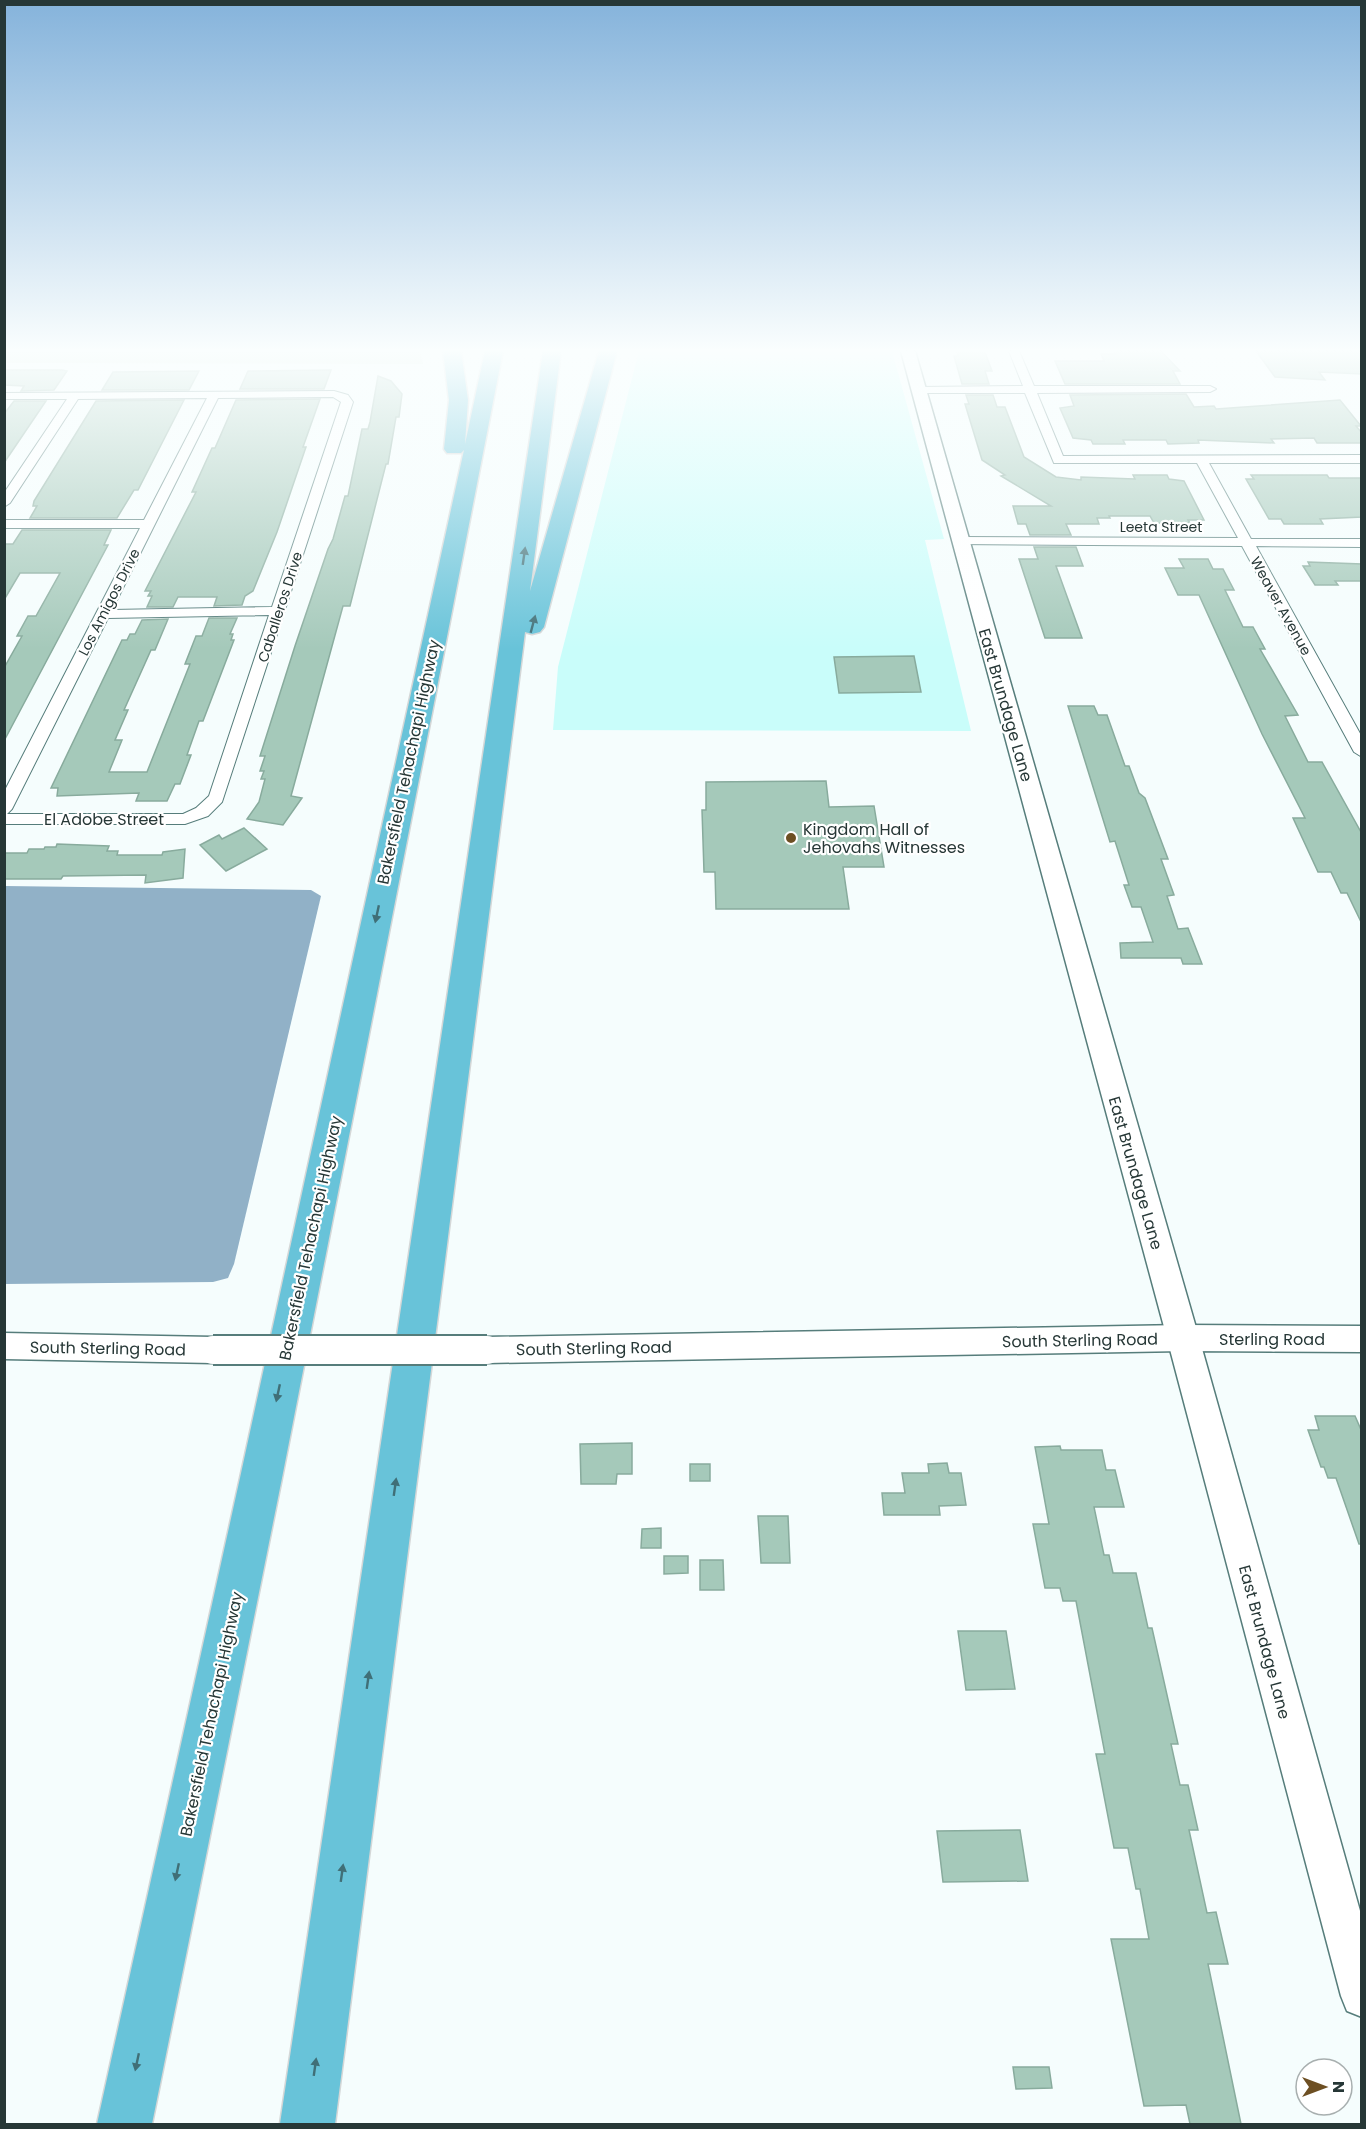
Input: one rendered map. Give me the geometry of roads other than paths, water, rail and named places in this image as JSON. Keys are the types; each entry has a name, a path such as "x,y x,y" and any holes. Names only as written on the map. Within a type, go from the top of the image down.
{"highway":[{"path":"448,569 441,532 454,450"},
{"name":"Bakersfield Tehachapi Highway","path":"124,2124 263,1467 473,450"},
{"path":"307,2124 539,450"},
{"path":"508,676 526,651 581,450"}],"main road":[{"name":"East Brundage Lane","path":"935,450 1183,1338 1362,1996"}],"street":[{"path":"4,503 39,450"},
{"name":"Los Amigos Drive","path":"4,808 186,450"},
{"name":"Caballeros Drive","path":"202,812 216,798 331,450"},
{"path":"1054,450 1058,460 1362,459"},
{"name":"Weaver Avenue","path":"1201,459 1362,752"},
{"path":"4,524 148,524"},
{"name":"Leeta Street","path":"960,541 1362,543"},
{"path":"103,614 279,611"},
{"path":"1342,716 1362,716"},
{"name":"El Adobe Street","path":"4,819 185,819 202,812"},
{"name":"Sterling Road","path":"1183,1338 1362,1339"},
{"name":"South Sterling Road","path":"4,1346 213,1350 487,1350 1183,1338"}],"place":[{"name":"Kingdom Hall of Jehovahs Witnesses","path":"791,838"}]}
